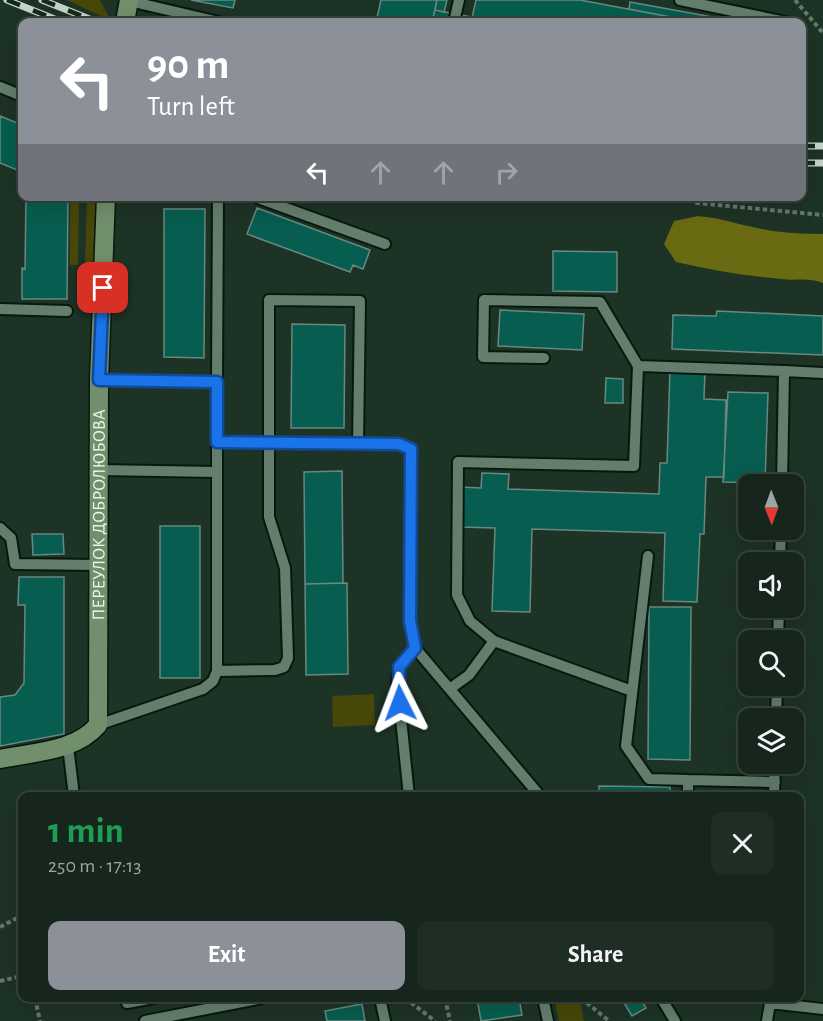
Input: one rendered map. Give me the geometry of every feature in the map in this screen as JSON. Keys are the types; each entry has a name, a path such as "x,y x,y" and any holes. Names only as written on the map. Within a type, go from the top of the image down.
{"street":[{"path":"126,18 129,0"},
{"name":"ПЕРЕУЛОК ДОБРОЛЮБОВА","path":"98,725 99,380 106,201"},
{"path":"0,759 68,746 82,741 98,725"}],"lane":[{"path":"129,0 203,18"},
{"path":"455,18 459,0"},
{"path":"680,0 767,18"},
{"path":"0,87 18,94"},
{"path":"98,725 203,688 213,681 217,671 218,201"},
{"path":"266,201 385,244"},
{"path":"217,671 275,670 284,667 288,658 285,568 269,517 269,300 360,301 358,444"},
{"path":"544,358 483,357 484,300 600,302 638,366 634,466 458,462 457,595 470,621 494,641 633,691"},
{"path":"0,309 67,311"},
{"path":"638,366 823,372"},
{"path":"782,474 784,371"},
{"path":"99,380 217,382"},
{"path":"217,442 399,444 411,449 410,621 415,648 537,792"},
{"path":"99,470 216,472"},
{"path":"0,528 11,538 15,564 98,565"},
{"path":"648,556 626,746 649,779 775,782"},
{"path":"451,688 469,675 494,641"},
{"path":"409,792 398,680 399,667 415,648"},
{"path":"68,746 74,792"},
{"path":"774,792 775,774"},
{"path":"688,780 688,792"},
{"path":"145,1021 171,1019 245,1002"},
{"path":"381,1002 385,1021"},
{"path":"544,1002 548,1021"},
{"path":"663,1002 675,1021"},
{"path":"767,1021 770,1002"},
{"path":"782,1002 823,1009"}],"path":[{"path":"795,0 823,33"},
{"path":"693,201 823,214"},
{"path":"0,927 18,918"},
{"path":"0,981 18,977"},
{"path":"36,1002 40,1021"},
{"path":"410,1002 435,1021"},
{"path":"446,1002 450,1021"},
{"path":"586,1002 609,1021"}],"shaded area":[{"path":"67,0 100,0 109,18 105,18"},
{"path":"70,201 79,201 78,265 70,265"},
{"path":"87,201 96,201 95,265 85,265"},
{"path":"698,216 770,231 823,234 823,283 813,280 787,280 742,274 676,262 664,244 674,221"},
{"path":"374,694 375,725 333,727 332,696"},
{"path":"555,1002 580,1002 584,1021 559,1021"}],"building":[{"path":"191,0 235,0 233,8"},
{"path":"381,0 437,0 433,18 377,18"},
{"path":"437,0 447,0 444,12 435,10"},
{"path":"476,0 580,0 676,18 472,18"},
{"path":"630,2 718,18 676,18 629,9"},
{"path":"435,10 472,17 472,18 433,18"},
{"path":"0,116 18,123 18,170 0,163"},
{"path":"26,201 68,201 67,299 22,299 22,268 25,269"},
{"path":"257,208 370,250 363,269 353,265 350,272 247,234"},
{"path":"164,209 205,209 204,358 164,357"},
{"path":"553,251 617,252 617,292 553,291"},
{"path":"500,310 584,314 582,350 498,346"},
{"path":"717,311 823,316 823,355 672,349 673,315 716,316"},
{"path":"292,324 345,325 344,428 291,428"},
{"path":"670,370 705,371 704,399 726,400 724,477 706,477 704,534 700,534 697,602 663,601 665,533 532,529 530,612 492,611 495,528 460,527 461,487 481,488 482,473 509,474 508,489 659,494 660,463 667,463"},
{"path":"606,378 623,379 623,403 605,403"},
{"path":"728,392 768,393 765,474 738,474 738,482 723,482"},
{"path":"342,471 343,583 305,584 304,472"},
{"path":"160,526 200,526 200,678 160,678"},
{"path":"32,534 63,534 64,554 33,555"},
{"path":"19,577 64,577 64,734 0,746 0,697 15,695 24,683 25,605 18,605"},
{"path":"347,583 348,674 306,675 305,584"},
{"path":"649,607 691,607 690,760 648,759"},
{"path":"599,786 670,787 670,792 599,792"},
{"path":"478,1002 520,1002 522,1015 481,1021"},
{"path":"623,1002 642,1002 646,1008 632,1016"},
{"path":"362,1004 365,1021 327,1021 325,1011"}],"railway":[{"path":"7,0 52,18"},
{"path":"42,0 87,18"},
{"path":"806,146 823,146"},
{"path":"806,163 823,163"}],"route":[{"path":"103,288 99,380 217,382 217,442 399,444 411,449 410,621 415,648 405,656 399,667 400,703"}]}
